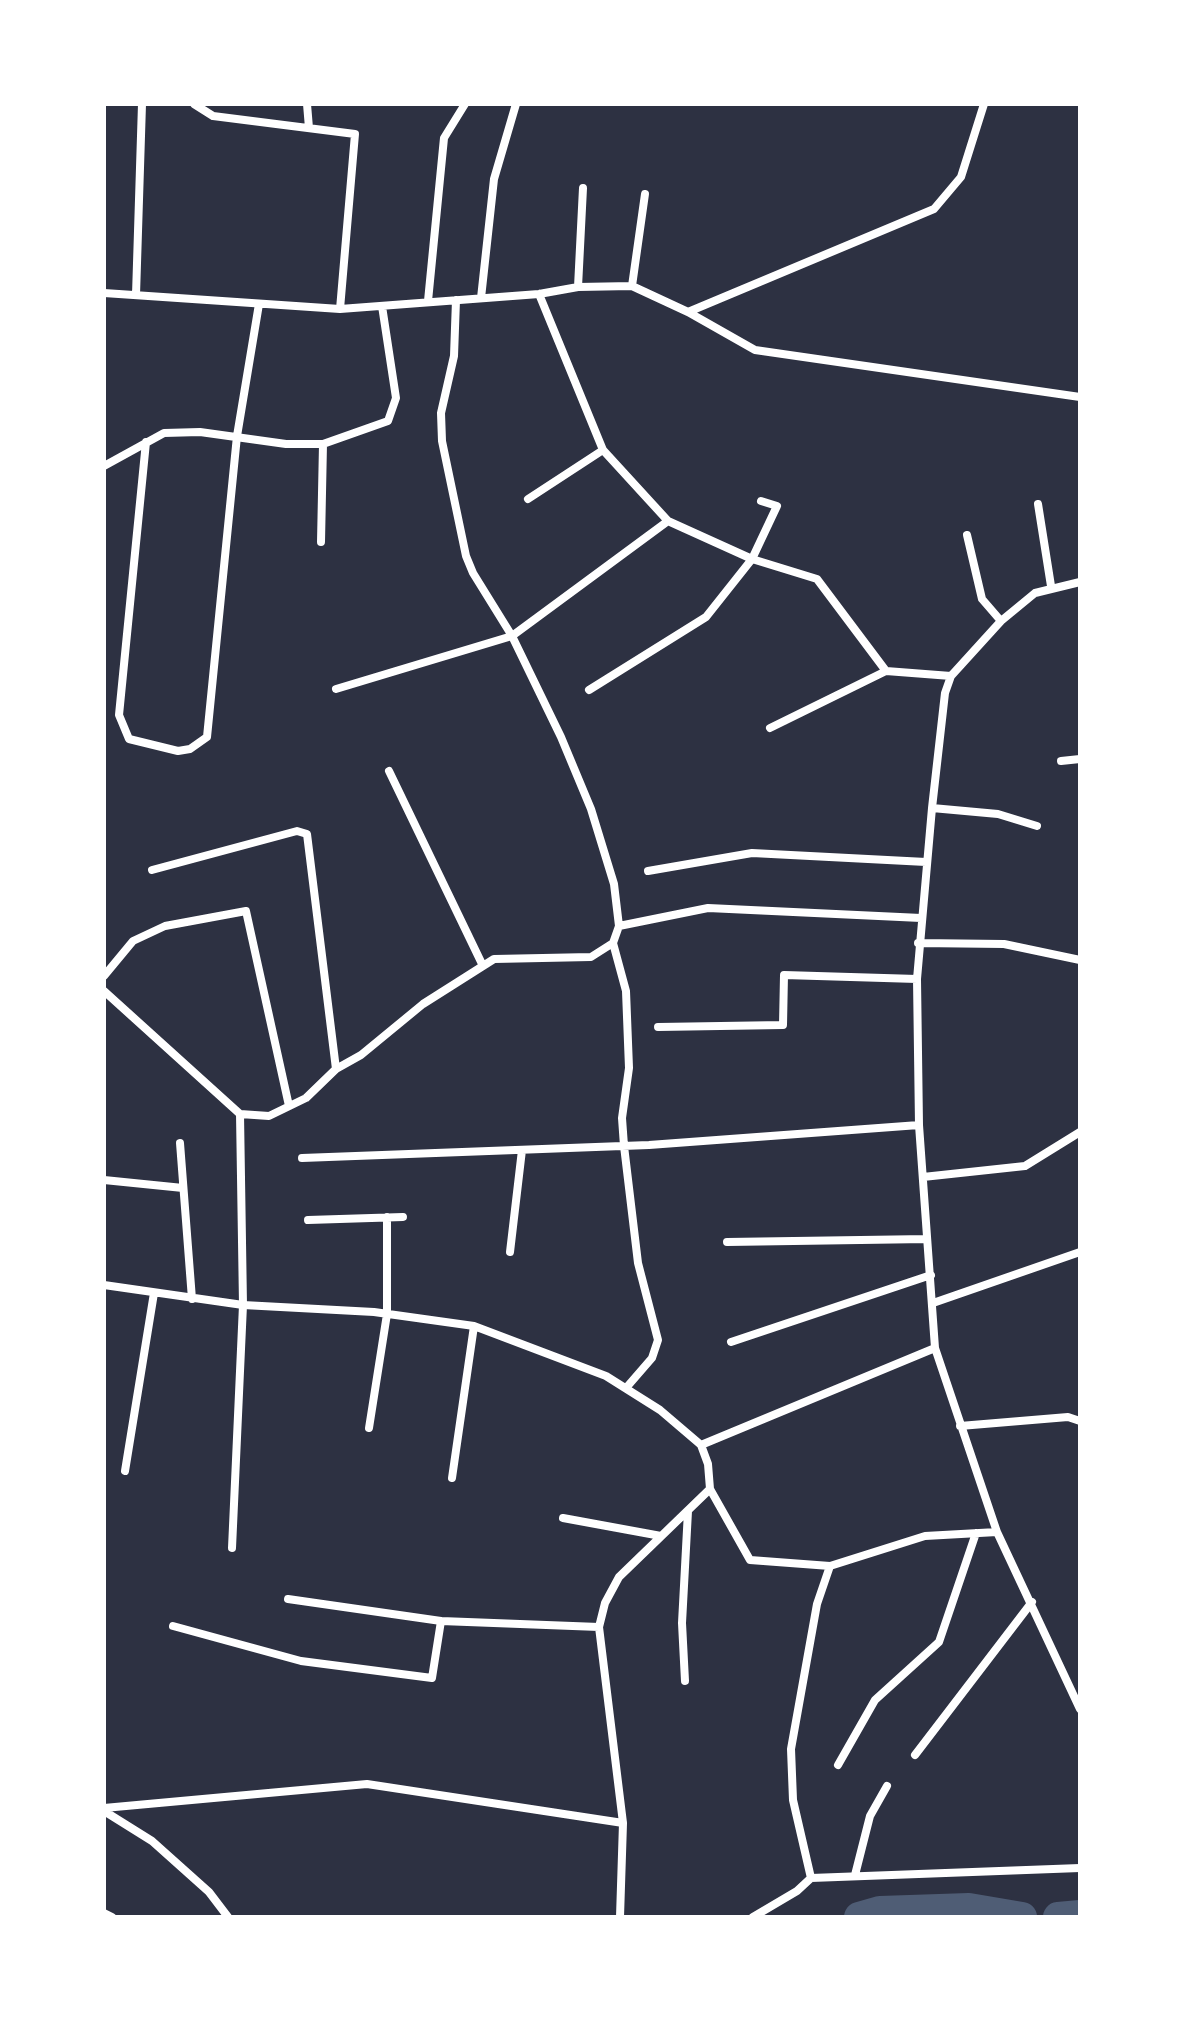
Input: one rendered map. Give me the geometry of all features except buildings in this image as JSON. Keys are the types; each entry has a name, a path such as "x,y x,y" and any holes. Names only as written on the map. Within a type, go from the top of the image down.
{"street":[{"path":"136,295 142,104"},
{"path":"194,104 213,116 355,134 340,309"},
{"path":"307,104 309,128"},
{"path":"428,301 444,138 465,104"},
{"path":"481,298 494,179 516,104"},
{"path":"688,312 934,209 961,177 984,104"},
{"path":"578,287 583,188"},
{"path":"632,286 645,194"},
{"path":"104,293 340,309 539,294 578,287 632,286 688,312 755,350 1080,397"},
{"path":"539,294 603,450 668,521 752,559 817,579 886,671"},
{"path":"456,300 454,356 441,413 442,441 466,556 473,573 512,636 561,737 591,809 614,884 619,926 613,943 626,991 629,1068 622,1118 624,1146 638,1263 658,1340 652,1358 626,1388"},
{"path":"146,442 139,538 119,715 129,739 163,749 190,749 207,737 237,436 259,304"},
{"path":"104,466 164,433 200,432 286,444 323,444 388,421 395,410 382,306"},
{"path":"321,542 323,444"},
{"path":"528,499 603,450"},
{"path":"589,690 706,617 752,559 777,506 761,501"},
{"path":"1038,504 1051,586"},
{"path":"336,689 512,636 668,521"},
{"path":"967,535 982,599 1001,621"},
{"path":"1080,582 1051,586 1035,593 1001,621 951,676 945,693 932,808 917,979 919,1125 935,1348 997,1532 1080,1709"},
{"path":"770,728 886,671 951,676"},
{"path":"1061,761 1080,759"},
{"path":"389,771 483,966"},
{"path":"932,808 998,814 1037,826"},
{"path":"152,870 297,831 307,834 336,1069"},
{"path":"648,871 752,853 926,862"},
{"path":"619,926 708,908 921,918"},
{"path":"104,976 133,941 165,926 246,911 289,1106"},
{"path":"104,991 240,1114 269,1116 306,1098 336,1069 361,1055 423,1004 494,959 591,957 613,943"},
{"path":"918,943 1004,944 1080,960"},
{"path":"658,1027 783,1025 784,975 917,979"},
{"path":"232,1548 243,1305 240,1114"},
{"path":"302,1158 624,1146 919,1125"},
{"path":"923,1177 1025,1166 1080,1132"},
{"path":"180,1143 192,1299"},
{"path":"510,1252 522,1150"},
{"path":"104,1180 183,1188"},
{"path":"369,1428 387,1314 387,1217"},
{"path":"308,1220 403,1217"},
{"path":"727,1242 927,1239"},
{"path":"933,1303 1080,1252"},
{"path":"731,1342 931,1275"},
{"path":"104,1285 243,1305 387,1314 474,1326 606,1376 660,1410 701,1445 708,1464 710,1489 750,1560 830,1566 925,1536 997,1532"},
{"path":"125,1471 154,1293"},
{"path":"452,1478 474,1326"},
{"path":"701,1445 935,1348"},
{"path":"960,1426 1068,1417 1080,1421"},
{"path":"620,1917 623,1823 599,1627 605,1603 619,1577 710,1489"},
{"path":"685,1681 682,1623 688,1511"},
{"path":"563,1518 661,1536"},
{"path":"838,1765 875,1700 939,1642 976,1533"},
{"path":"811,1878 793,1800 791,1749 817,1604 830,1566"},
{"path":"288,1599 441,1621 599,1627"},
{"path":"915,1755 1032,1602"},
{"path":"173,1626 301,1661 432,1678 441,1621"},
{"path":"104,1810 367,1784 623,1823"},
{"path":"855,1875 870,1816 887,1786"},
{"path":"104,1810 152,1841 209,1892 228,1917"},
{"path":"753,1917 797,1891 811,1878 1080,1868"},
{"path":"104,1913 112,1917"}],"waterway":[{"path":"859,1917 880,1911 969,1908 1022,1917"},
{"path":"1058,1917 1080,1915"}]}
